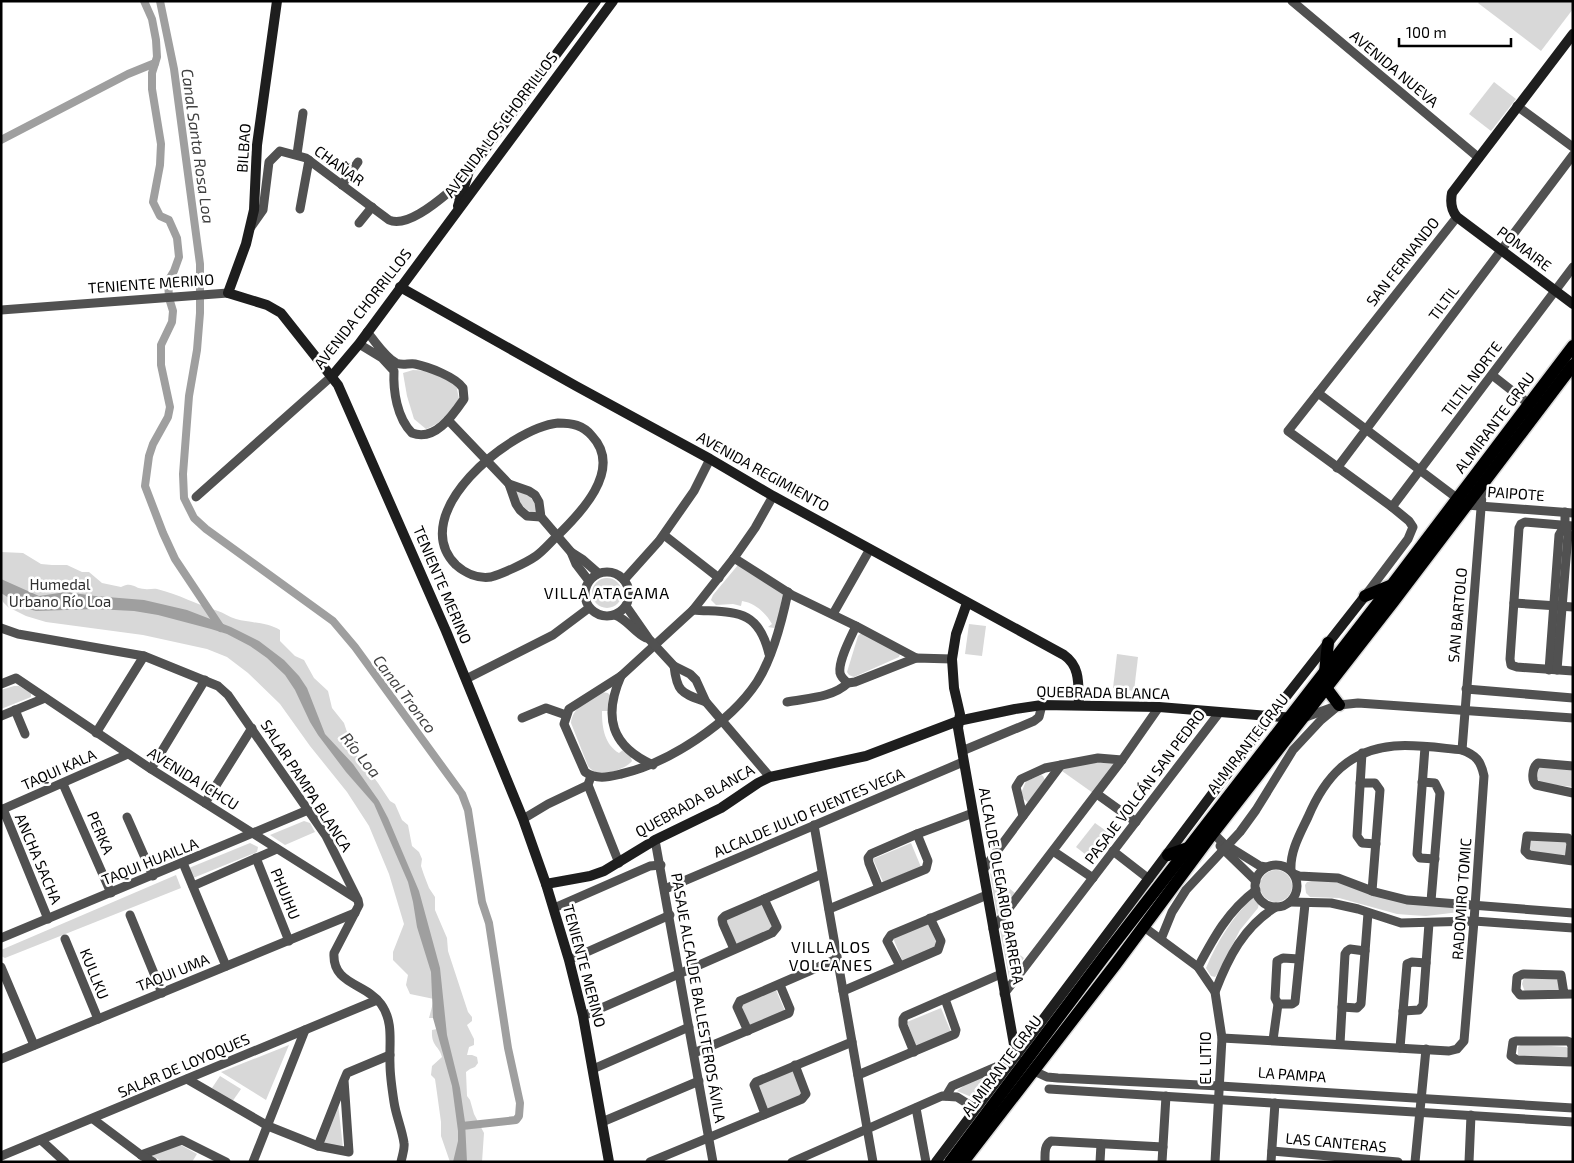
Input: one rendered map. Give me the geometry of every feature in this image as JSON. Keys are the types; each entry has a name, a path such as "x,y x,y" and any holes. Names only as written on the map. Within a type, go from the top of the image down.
{"main road":[{"name":"ALMIRANTE GRAU","path":"963,1162 1025,1064 1144,927 1211,836 1326,689 1462,502 1529,404 1573,346"},
{"name":"ALMIRANTE GRAU","path":"950,1162 1103,958 1288,718 1392,585 1462,502 1483,482 1573,365"},
{"path":"1365,596 1392,585"},
{"path":"1325,672 1328,643"},
{"path":"1326,689 1339,705"},
{"path":"1168,855 1188,848"},
{"path":"1103,939 1103,958"},
{"path":"964,1143 966,1122"}],"street":[{"name":"BILBAO","path":"228,293 251,227 256,198 257,145 277,1"},
{"name":"AVENIDA LOS CHORRILLOS","path":"457,212 468,174 596,1"},
{"name":"AVENIDA LOS CHORRILLOS","path":"457,212 613,1"},
{"name":"AVENIDA NUEVA","path":"1292,1 1479,158"},
{"name":"SAN FERNANDO","path":"1337,468 1288,431 1457,217 1451,207 1452,193 1573,34"},
{"path":"1517,106 1573,147"},
{"path":"297,154 303,113"},
{"name":"CHAÑAR","path":"251,227 263,210 269,162 280,151 297,154 309,160 389,220 397,222 429,209 468,174"},
{"name":"TILTIL","path":"1337,468 1573,155"},
{"path":"300,209 309,160"},
{"path":"342,185 358,162"},
{"path":"468,174 483,176"},
{"path":"449,192 460,198"},
{"path":"359,223 372,207"},
{"name":"AVENIDA CHORRILLOS","path":"196,497 332,376 359,344 457,212"},
{"name":"POMAIRE","path":"1457,217 1573,304"},
{"name":"TILTIL NORTE","path":"1392,507 1573,267"},
{"name":"AVENIDA REGIMIENTO","path":"400,287 1071,660 1076,667 1079,705"},
{"name":"TENIENTE MERINO","path":"1,310 228,293 267,305 281,313 332,376 342,394 466,679 546,884 569,960 583,1016 609,1162"},
{"path":"367,332 398,368"},
{"path":"359,344 398,368 413,364 430,368 461,385 465,393 464,399 448,420 425,436 410,432 403,420 394,388 398,368"},
{"path":"1492,375 1529,404"},
{"path":"1318,393 1462,502"},
{"path":"448,420 509,484 520,510 527,516 541,517"},
{"path":"558,423 575,424 591,434 597,442 602,454 603,467 601,478 595,491 582,509 536,556 491,577 481,577 467,573 450,559 444,546 443,524 456,495 467,480 487,460 515,439 548,425 558,423"},
{"path":"624,580 664,535 694,491 710,459"},
{"path":"1337,468 1392,507"},
{"name":"SAN BARTOLO","path":"1462,750 1483,482"},
{"path":"509,484 535,495 539,502 541,517 571,552 598,573"},
{"path":"619,863 589,780 581,766 564,724 566,715 574,704 621,676 652,642 693,610 734,558 755,528 773,496"},
{"name":"PAIPOTE","path":"1462,502 1481,506 1569,512"},
{"name":"ALMIRANTE GRAU","path":"936,1162 1009,1065 1025,1064 1103,939 1270,717 1408,539 1413,527 1409,521 1392,507"},
{"path":"1553,670 1569,512"},
{"path":"1569,525 1525,522 1519,528 1510,659 1511,665 1517,667 1573,671"},
{"path":"664,535 719,578"},
{"path":"833,614 870,549"},
{"path":"571,552 576,564 589,581"},
{"path":"734,558 788,592 916,658"},
{"path":"615,615 626,606 630,593 624,580 612,572 598,573 589,581 584,594 589,608 601,616 615,615 627,621 638,634 652,642"},
{"path":"522,819 589,780 653,765 675,754 702,736 722,719 757,682 770,655 783,615 788,592"},
{"name":"ALCALDE OLEGARIO BARRERA","path":"967,603 956,634 952,659 954,688 960,714 958,728 1004,994 1025,1064"},
{"path":"1514,603 1573,607"},
{"path":"626,606 652,642 674,666 690,674 696,680 706,702 770,777"},
{"path":"466,679 553,635 589,608"},
{"path":"693,610 724,611 746,616 762,632 770,655"},
{"path":"848,683 840,673 841,661 856,626"},
{"name":"SALAR PAMPA BLANCA","path":"1,628 18,634 144,656 218,686 228,695 252,728 326,836 358,900"},
{"path":"96,733 144,656"},
{"path":"787,702 831,694 848,683 916,658 952,659"},
{"path":"674,666 679,688 687,694 706,702"},
{"path":"621,676 611,706 613,726 618,737 638,758 653,765"},
{"name":"AVENIDA ICHCU","path":"1,684 16,678 151,769 358,900"},
{"path":"151,769 205,680"},
{"path":"1466,689 1573,698"},
{"path":"1,716 45,698"},
{"name":"QUEBRADA BLANCA","path":"546,884 590,876 619,863 655,840 721,808 770,777 866,756 958,721 1015,709 1042,705 1159,707 1270,717 1303,718 1339,705 1358,703 1573,718"},
{"name":"ALCALDE JULIO FUENTES VEGA","path":"665,889 814,825 1034,721 1039,717 1042,705"},
{"path":"1161,939 1172,912 1186,890 1226,847 1256,810 1293,750 1316,724 1339,705"},
{"path":"993,929 1097,794 1159,707"},
{"path":"522,718 546,708 566,715"},
{"path":"16,710 25,734"},
{"name":"PASAJE VOLCÁN SAN PEDRO","path":"1004,994 1219,713"},
{"path":"205,803 252,728"},
{"path":"1215,992 1224,970 1247,930 1257,919 1276,907 1290,902 1295,896 1297,881 1292,872 1292,854 1314,802 1332,775 1346,762 1362,753 1394,746 1462,750"},
{"path":"1425,747 1417,854 1420,858 1434,859"},
{"name":"RADOMIRO TOMIC","path":"1222,1038 1426,1049 1453,1050 1460,1047 1464,1041 1476,906 1484,776 1482,765 1478,759 1471,753 1462,750"},
{"path":"1362,753 1357,836 1362,843 1376,844"},
{"name":"TAQUI KALA","path":"2,810 128,754"},
{"path":"1023,816 1016,787 1021,779 1046,768 1098,758 1122,760"},
{"path":"1573,766 1538,763 1534,767 1533,781 1536,785 1573,793"},
{"path":"983,870 1062,765"},
{"path":"1422,782 1435,783 1440,792 1431,901"},
{"path":"1360,783 1375,784 1380,790 1372,891"},
{"name":"PERKA","path":"63,784 111,892"},
{"path":"1097,794 1136,822"},
{"name":"ANCHA SACHA","path":"2,810 48,919"},
{"name":"TAQUI HUAILLA","path":"1,938 308,810"},
{"path":"879,888 869,863 868,858 870,854 972,813"},
{"path":"127,817 153,876"},
{"path":"814,825 873,1162"},
{"path":"829,909 926,869 928,860 917,834"},
{"path":"1211,836 1226,847 1260,866 1280,865 1292,854"},
{"path":"1527,836 1568,838 1571,844 1571,861 1529,855 1525,851 1527,836"},
{"name":"PASAJE ALCALDE BALLESTEROS ÁVILA","path":"655,840 661,865 712,1162"},
{"path":"1226,847 1256,886 1263,902 1276,907"},
{"path":"193,886 277,849"},
{"name":"PASAJE VOLCÁN SAN PEDRO","path":"1053,851 1093,878"},
{"path":"1113,851 1149,879"},
{"name":"PHUJHU","path":"256,858 289,941"},
{"path":"183,863 226,966"},
{"path":"554,908 650,866 661,865"},
{"path":"1280,865 1299,876 1338,878 1372,891 1407,900 1573,913"},
{"path":"1198,967 1223,923 1256,886 1260,873 1266,867"},
{"path":"734,949 722,920 725,916 822,874"},
{"path":"900,966 887,940 891,935 987,895"},
{"path":"583,1016 776,930 777,927 764,899"},
{"path":"358,900 359,905 334,953 335,966 345,979 377,1000 384,1009 391,1031 390,1055 394,1102 404,1145 401,1162"},
{"path":"1290,902 1331,904 1358,909 1401,924 1474,921 1573,928"},
{"path":"1278,1004 1292,1004 1296,1002 1305,904"},
{"name":"TAQUI UMA","path":"1,1059 355,913"},
{"path":"1342,1007 1357,1008 1360,1004 1368,913"},
{"path":"130,915 162,993"},
{"path":"569,960 670,916"},
{"path":"843,991 938,950 942,941 930,918"},
{"path":"1404,1010 1419,1010 1422,1008 1428,923"},
{"name":"EL LITIO","path":"1144,927 1198,967 1215,992 1222,1038 1215,1162"},
{"name":"KULLKU","path":"65,939 98,1019"},
{"path":"1340,1044 1345,954 1350,949 1365,951"},
{"path":"1273,1040 1278,1004 1275,998 1277,961 1284,958 1299,959"},
{"path":"748,1031 737,1004 837,959"},
{"path":"1400,1048 1407,964 1412,962 1426,963"},
{"path":"1,967 34,1045"},
{"path":"914,1052 903,1025 903,1019 906,1016 1001,974"},
{"path":"1523,974 1561,975 1568,994 1520,995 1516,990 1517,977 1523,974"},
{"path":"694,1054 789,1013 790,1009 780,984"},
{"path":"858,1075 952,1037 956,1030 945,999"},
{"name":"SALAR DE LOYOQUES","path":"1,1156 377,1000"},
{"path":"593,1069 689,1027"},
{"path":"253,1162 305,1030"},
{"path":"1516,1041 1567,1041 1572,1046 1572,1061 1514,1059 1511,1056 1512,1045 1516,1041"},
{"path":"765,1114 755,1089 754,1085 756,1082 852,1042"},
{"path":"1415,1162 1426,1049"},
{"path":"318,1146 347,1072 390,1055"},
{"path":"946,1096 952,1086 1003,1064 1009,1065"},
{"name":"LA PAMPA","path":"1025,1064 1047,1077 1058,1078 1573,1108"},
{"path":"650,1162 804,1097 806,1094 795,1065"},
{"path":"187,1079 268,1126 318,1146 349,1152 344,1080"},
{"path":"602,1122 698,1081"},
{"name":"LA PAMPA","path":"1049,1089 1573,1122"},
{"path":"792,1162 867,1128 946,1096 957,1097 976,1109"},
{"path":"1162,1162 1166,1096"},
{"path":"1271,1162 1275,1103"},
{"path":"916,1108 926,1162"},
{"path":"1468,1162 1471,1115"},
{"path":"93,1119 153,1162"},
{"path":"41,1140 65,1162"},
{"path":"141,1155 182,1140 226,1162"},
{"path":"1045,1162 1047,1143 1051,1141 1163,1147"},
{"path":"1100,1162 1101,1144"},
{"name":"LAS CANTERAS","path":"1272,1151 1398,1162"}],"green space":[{"path":"1480,1 1573,1 1573,9 1541,51 1478,3"},
{"path":"1494,82 1516,99 1491,131 1469,114"},
{"path":"413,370 431,371 456,384 459,399 441,421 426,429 414,419 407,396 403,373"},
{"path":"514,490 528,494 537,506 536,512 524,508"},
{"name":"Humedal Urbano Río Loa","path":"1,552 23,553 41,564 67,565 82,572 89,572 102,583 121,587 131,585 141,589 165,591 236,619 270,625 280,630 280,641 295,656 304,660 314,678 328,691 332,708 344,723 353,750 390,801 395,804 402,820 408,825 412,846 419,852 422,859 421,866 429,888 435,897 435,910 447,938 448,951 468,1012 472,1017 472,1021 467,1025 474,1039 474,1045 469,1047 467,1055 477,1057 478,1063 466,1072 467,1096 484,1133 482,1162 450,1162 441,1136 435,1079 431,1075 432,1066 442,1057 432,1036 432,1030 437,1029 436,1018 429,1018 434,999 410,994 406,985 408,975 393,960 393,952 404,924 389,874 369,826 347,792 310,746 280,704 248,673 227,657 207,649 143,635 46,622 26,616 8,607 3,602 1,596"},
{"path":"738,565 783,592 777,625 774,628 768,627 772,624 770,620 760,609 751,604 742,601 741,606 733,604 716,605 711,600"},
{"path":"607,578 618,582 622,593 618,604 607,608 596,604 592,593 596,582"},
{"path":"969,624 986,626 982,656 965,654"},
{"path":"860,634 864,634 900,654 899,657 854,677 849,675 847,672"},
{"path":"1117,654 1138,657 1134,691 1113,688"},
{"path":"19,686 31,693 31,697 1,709 1,690"},
{"path":"602,692 608,693 611,697 608,711 602,711 607,741 614,750 619,753 623,750 630,755 632,761 618,770 600,773 588,766 571,723 572,717 578,708"},
{"path":"1090,762 1116,764 1093,793 1062,771 1064,768"},
{"path":"1539,767 1573,769 1573,787 1540,783 1537,778"},
{"path":"1041,775 1045,780 1030,802 1027,802 1022,797 1026,781"},
{"path":"304,821 310,823 315,832 285,845 270,835"},
{"path":"1095,823 1109,833 1090,858 1076,847"},
{"path":"1532,838 1566,842 1569,845 1567,856 1533,853 1529,849"},
{"path":"250,843 258,847 257,852 193,878 189,868"},
{"path":"911,843 921,867 883,882 873,859"},
{"path":"1276,870 1282,871 1287,875 1291,880 1291,892 1287,897 1282,901 1276,902 1270,901 1265,897 1261,892 1260,886 1261,880 1265,875 1270,871"},
{"path":"990,873 1015,893 997,915"},
{"path":"176,875 181,888 5,958 1,956 1,950"},
{"path":"1317,880 1341,882 1468,911 1426,916 1397,914 1339,898 1310,897 1306,893 1305,885 1307,882"},
{"path":"1253,897 1256,897 1259,903 1258,908 1240,930 1218,973 1215,977 1211,976 1206,968 1215,948 1232,921"},
{"path":"763,904 774,929 736,946 725,920"},
{"path":"928,923 938,946 903,962 893,938"},
{"path":"1000,930 1014,941 1010,947 1024,958 1009,978"},
{"path":"1524,977 1555,977 1560,981 1559,991 1525,992 1522,984"},
{"path":"776,990 785,1011 750,1026 741,1005"},
{"path":"941,1008 951,1032 916,1046 907,1022"},
{"path":"1522,1044 1566,1047 1570,1049 1568,1058 1518,1056 1518,1047"},
{"path":"289,1045 266,1100 221,1072"},
{"path":"793,1071 803,1096 767,1110 757,1085"},
{"path":"995,1072 974,1098 957,1091 966,1084"},
{"path":"220,1076 241,1089 232,1102 212,1088"},
{"path":"338,1103 343,1148 323,1143"},
{"path":"179,1144 197,1154 192,1162 163,1162 152,1156"}],"shaded area":[{"path":"1,579 39,596 66,592 144,600 187,610 231,627 259,641 284,660 299,676 307,688 325,734 353,764 379,801 419,891 440,968 447,1035 460,1088 465,1122 467,1162 453,1162 458,1141 458,1131 452,1086 433,1018 431,972 417,927 408,882 374,804 346,772 318,735 295,690 285,675 267,658 250,646 227,634 158,615 134,611 95,609 36,611 25,608 1,593"}],"waterway":[{"path":"144,1 152,19 156,40 157,57 152,73 152,89 161,144 160,165 153,202 160,216 169,220 177,238 179,257 168,281 169,298 173,311 172,322 161,345 161,365 170,407 168,417 153,444 149,456 145,486 175,559 221,628"},
{"name":"Canal Tronco","path":"160,1 174,69 200,264 200,313 197,350 189,396 183,474 184,498 194,518 206,529 333,621 355,647 462,794 468,810 482,902 489,923 508,1048 520,1103 519,1116 516,1120 462,1126"},
{"path":"1,140 128,74 155,63"}],"district":[{"name":"VILLA ATACAMA","path":"607,593"},
{"name":"VILLA LOS VOLCANES","path":"831,956"}],"water label":[{"name":"Canal Santa Rosa Loa","path":"198,146"},
{"name":"Río Loa","path":"361,755"}]}
